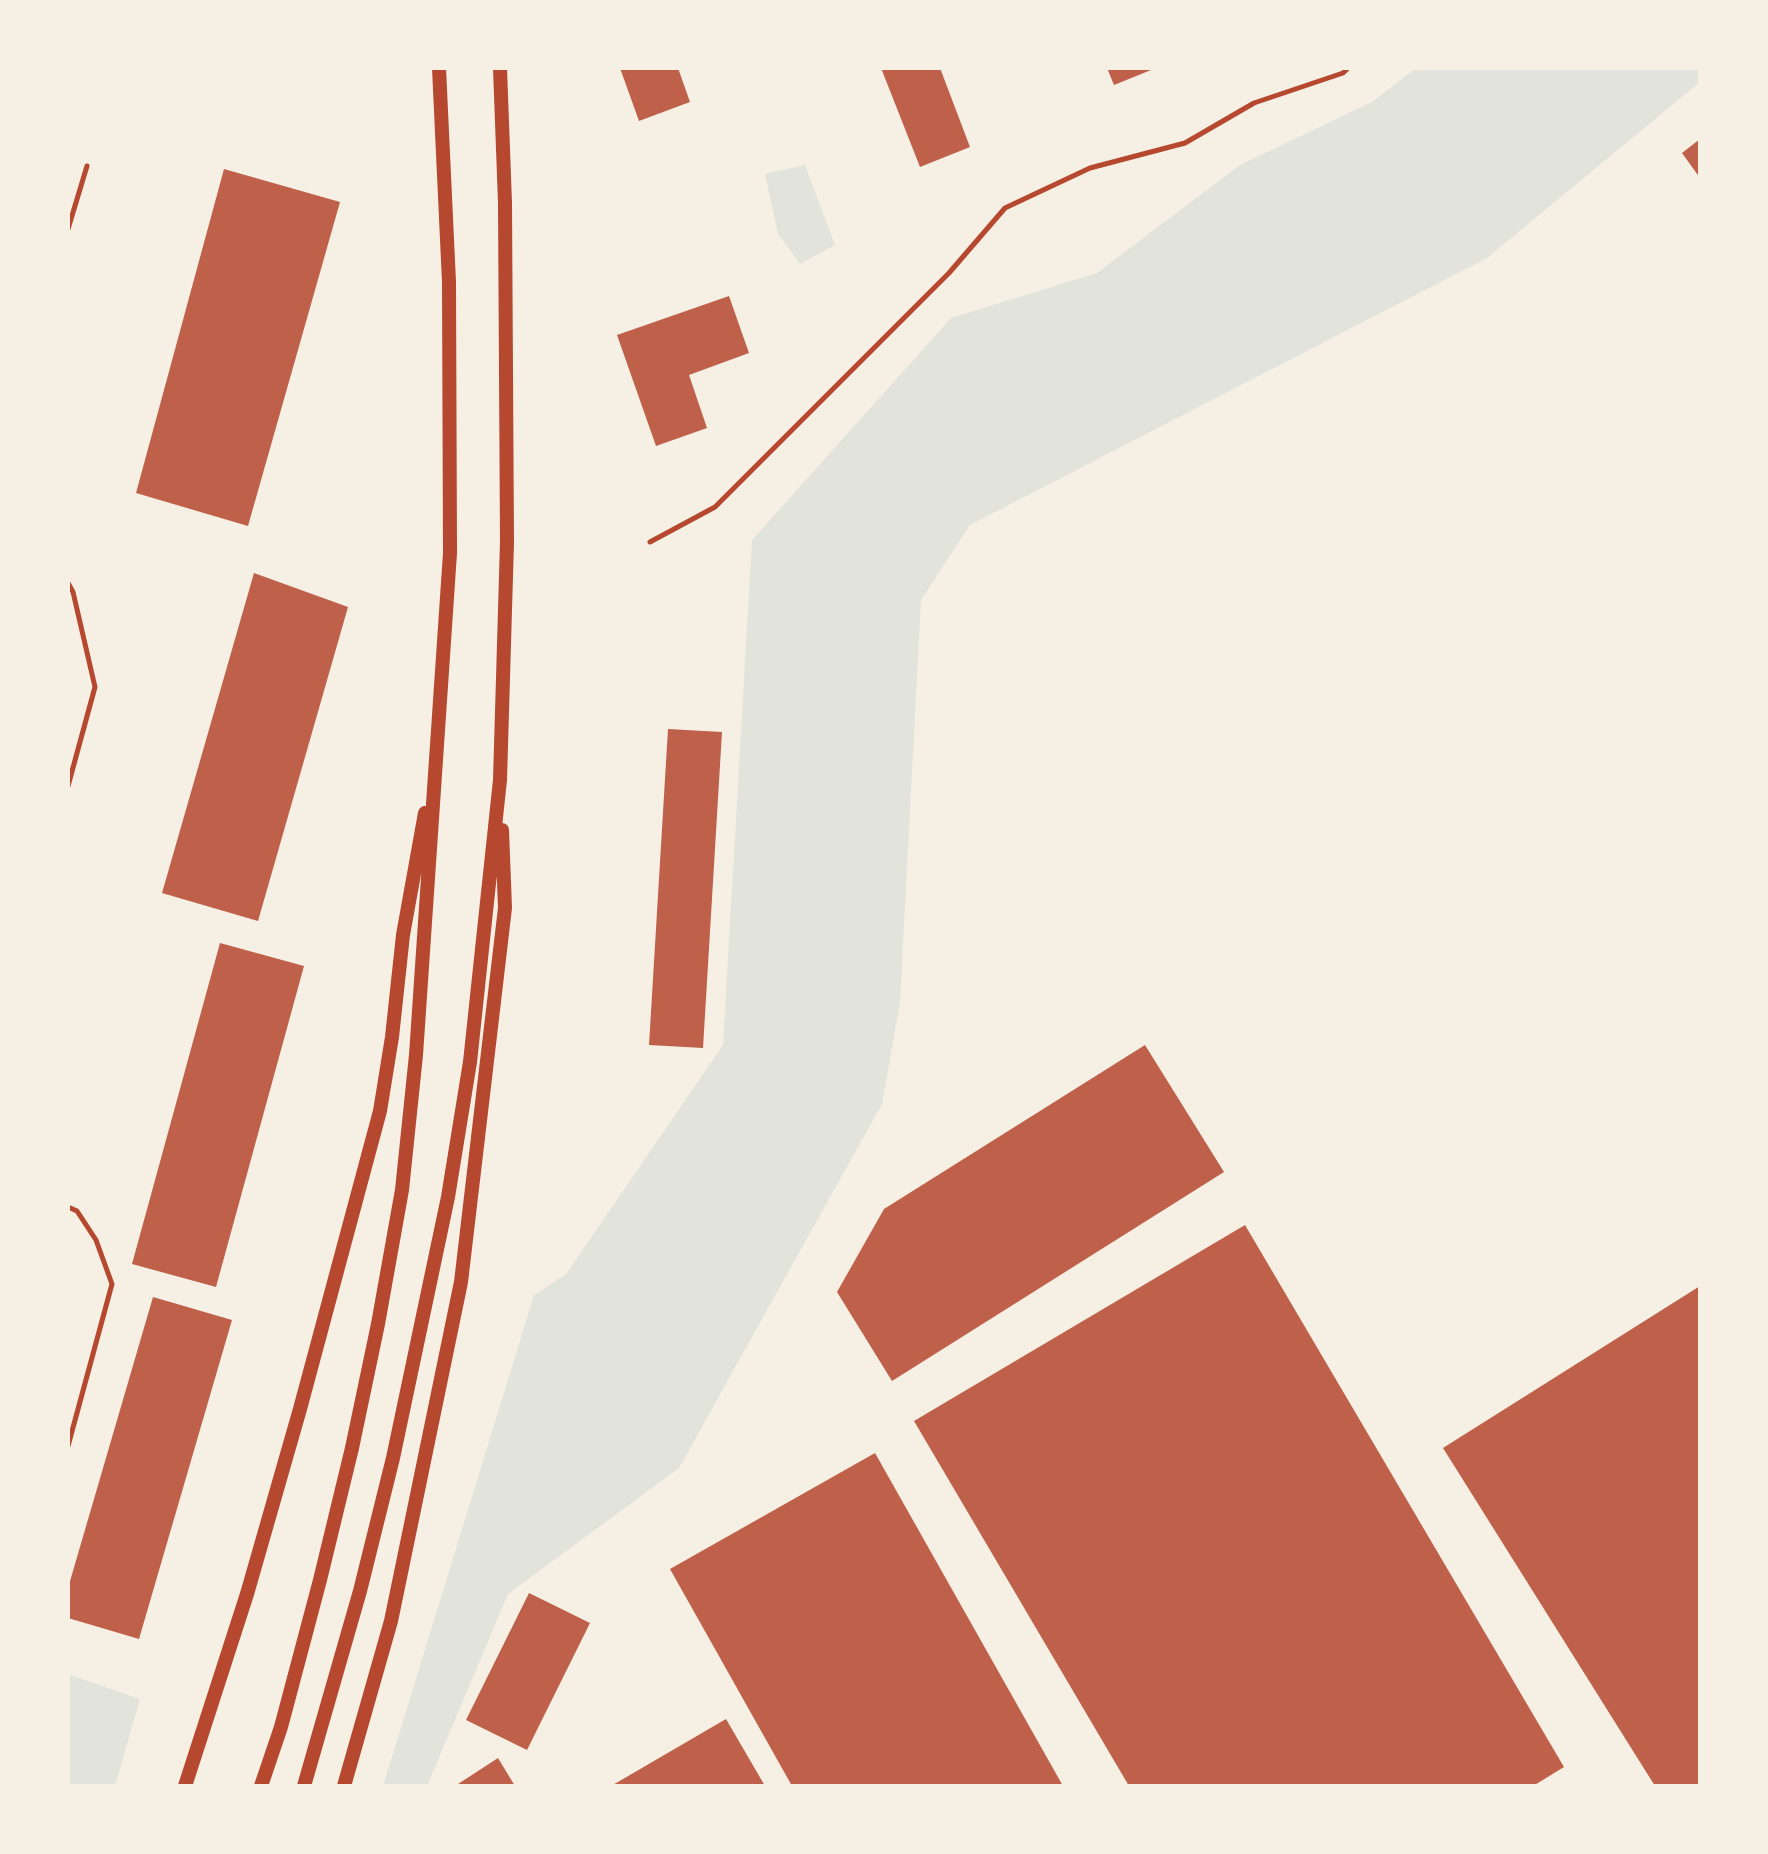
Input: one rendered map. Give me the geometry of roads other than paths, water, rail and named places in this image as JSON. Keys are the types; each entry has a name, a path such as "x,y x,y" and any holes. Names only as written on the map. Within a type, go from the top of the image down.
{"main road":[{"path":"261,1786 320,1580 352,1448 402,1190 416,1055 450,553 449,282 439,68"},
{"path":"344,1786 391,1621 461,1282 505,908 500,780 507,542 505,203 499,68"},
{"path":"185,1786 251,1581 380,1111 393,1037 403,935 438,739"},
{"path":"304,1786 360,1591 390,1472 448,1197 470,1062 500,780"}],"lane":[{"path":"650,542 715,507 949,273 1005,208 1090,168 1185,143 1254,103 1343,73 1348,68"},
{"path":"68,229 87,166"},
{"path":"68,583 73,592 94,687 68,786"},
{"path":"68,1206 77,1211 96,1240 112,1284 68,1446"}]}
